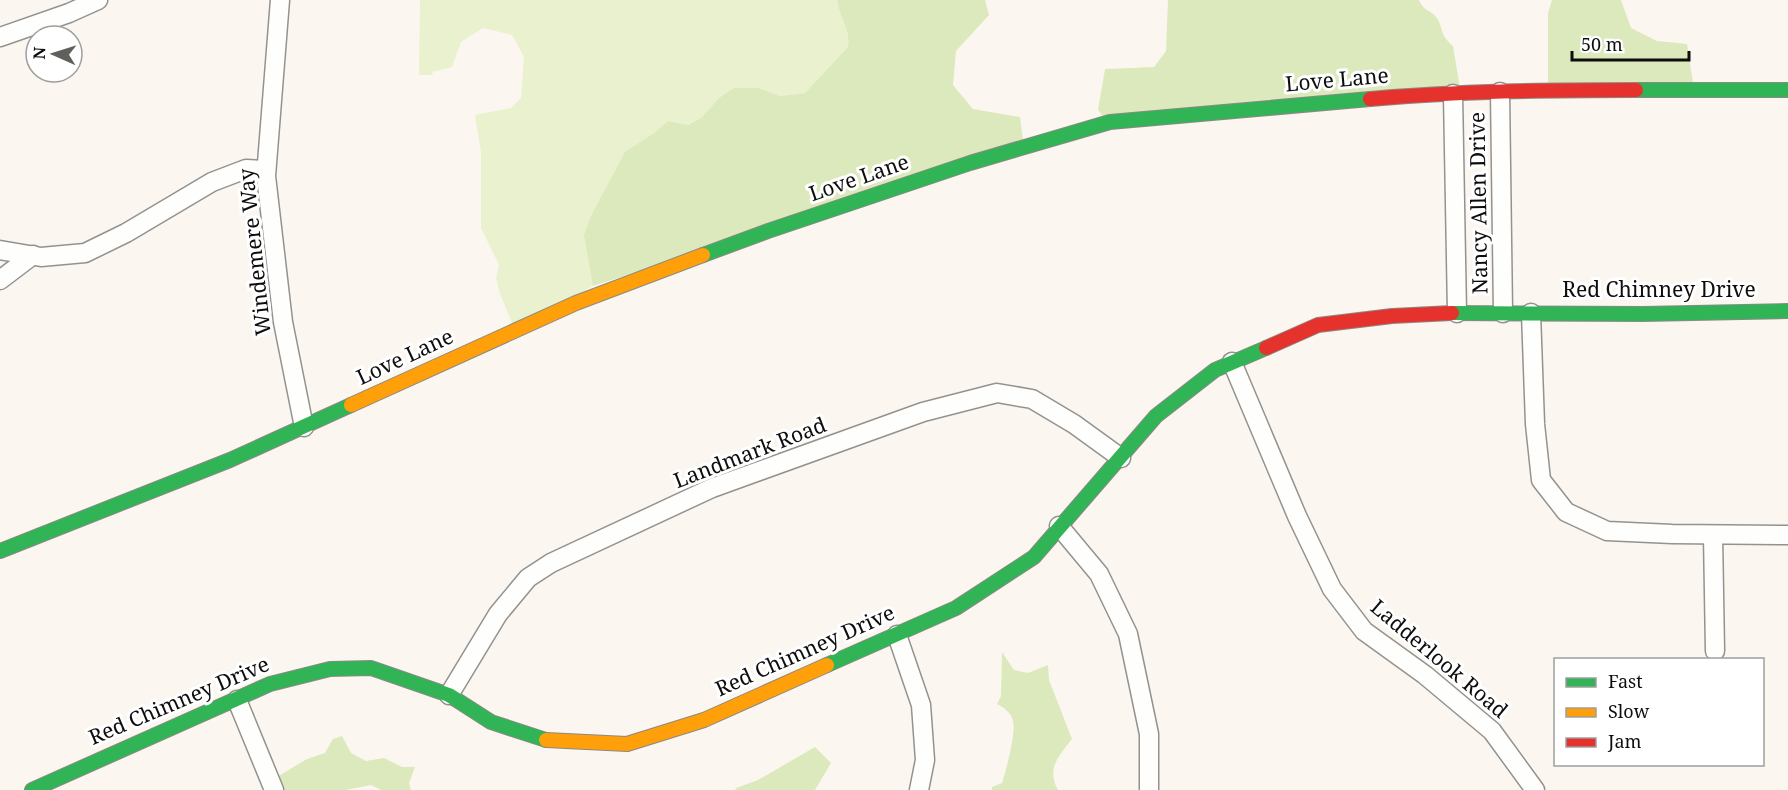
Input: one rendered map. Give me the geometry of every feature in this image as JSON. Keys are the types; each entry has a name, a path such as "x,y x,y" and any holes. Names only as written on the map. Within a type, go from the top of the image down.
{"street":[{"path":"0,37 98,0"},
{"name":"Windemere Way","path":"280,0 266,170 271,233 283,322 304,427"},
{"name":"Love Lane","path":"0,551 230,460 576,303 768,231 970,163 1110,122 1385,97 1561,90 1788,90"},
{"name":"Nancy Allen Drive","path":"1500,92 1503,313"},
{"name":"Nancy Allen Drive","path":"1453,94 1457,313"},
{"path":"0,250 41,257 85,253 136,228 212,182 246,169 266,170"},
{"path":"0,280 33,255"},
{"name":"Red Chimney Drive","path":"35,789 270,684 330,669 371,668 448,695 491,722 544,740 627,744 704,720 956,608 1034,557 1156,416 1215,370 1318,325 1392,316 1457,313 1643,314 1788,311"},
{"path":"1531,313 1535,424 1541,480 1566,512 1607,531 1713,535 1788,534"},
{"name":"Ladderlook Road","path":"1232,362 1297,516 1332,589 1364,631 1425,675 1492,731 1535,790"},
{"name":"Landmark Road","path":"448,695 498,614 528,578 551,563 712,488 923,412 997,393 1032,399 1074,424 1121,458"},
{"path":"1059,526 1099,574 1128,634 1149,734 1149,790"},
{"path":"1713,535 1715,651"},
{"path":"897,635 921,705 925,760 919,790"},
{"path":"237,700 274,790"}],"green space":[{"path":"420,0 837,0 848,35 848,47 805,93 780,96 759,88 719,98 702,117 687,125 668,121 626,152 593,286 515,330 496,278 499,265 481,228 481,153 475,115 511,108 521,98 524,57 512,35 483,28 461,42 452,67 432,72 433,75 419,75"},
{"path":"837,0 985,0 989,15 956,51 953,85 973,109 1020,117 1024,147 593,286 584,235 591,216 625,152 668,121 688,125 702,117 719,98 734,88 759,88 780,96 805,93 848,47 848,35"},
{"path":"1168,0 1419,0 1423,7 1436,17 1443,34 1453,46 1461,94 1108,123 1098,110 1105,69 1154,67 1166,51"},
{"path":"1552,0 1621,0 1631,28 1657,41 1687,44 1694,89 1548,89 1548,13"},
{"path":"1002,652 1014,670 1028,673 1048,665 1049,680 1072,739 1059,757 1054,769 1053,775 1058,790 992,790 992,787 1002,783 1014,727 1011,715 997,704 1001,696"},
{"path":"342,736 351,753 366,761 384,758 402,767 415,767 409,783 411,790 381,790 371,785 346,790 274,790 270,781 307,759 325,753 333,739"},
{"path":"815,747 831,763 815,790 735,790 758,780"}],"traffic: fast":[{"path":"1636,90 1788,90"},
{"path":"703,255 970,163 1110,122 1370,99"},
{"path":"1452,313 1643,314 1788,311"},
{"path":"827,665 956,608 1034,557 1156,416 1215,370 1266,348"},
{"path":"0,551 230,460 351,405"},
{"path":"32,790 270,684 330,669 371,668 449,695 491,722 546,740"}],"traffic: slow":[{"path":"351,405 576,303 703,255"},
{"path":"546,740 627,744 704,720 827,665"}],"traffic: jam":[{"path":"1370,99 1436,94 1636,90"},
{"path":"1266,348 1318,325 1392,316 1452,313"}]}
